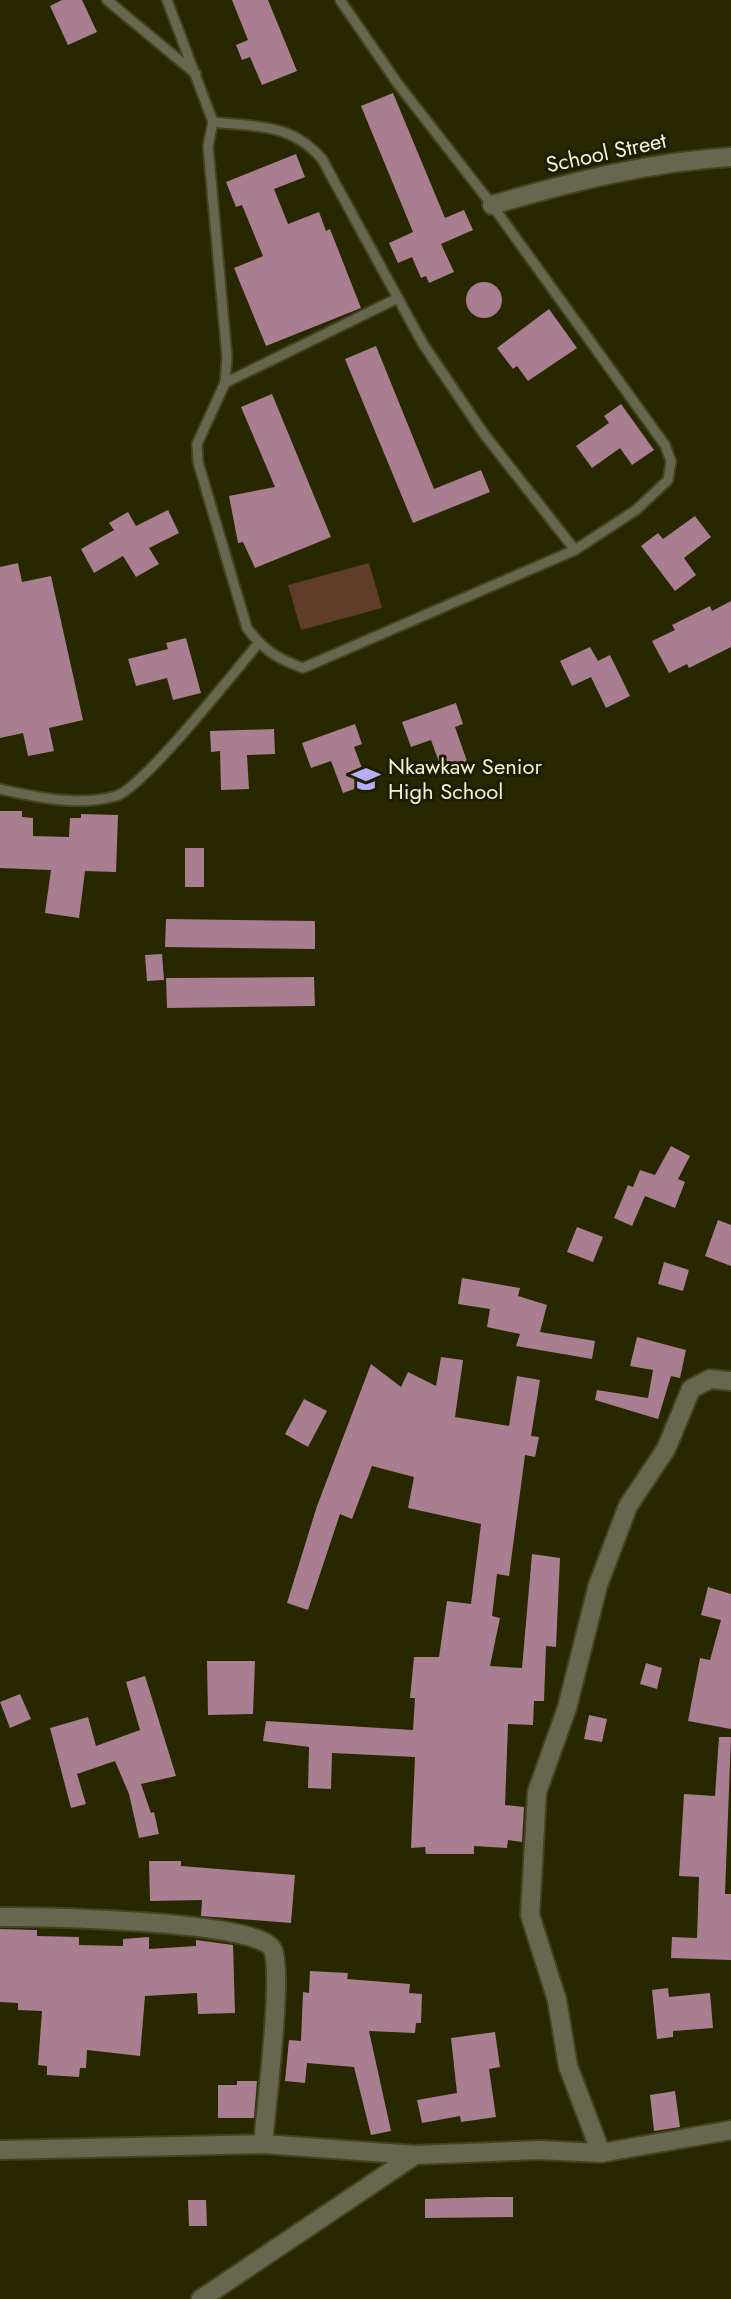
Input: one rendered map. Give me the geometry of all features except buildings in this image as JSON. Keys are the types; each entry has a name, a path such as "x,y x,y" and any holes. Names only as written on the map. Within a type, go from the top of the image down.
{"street":[{"name":"School Street","path":"492,205 661,163 731,157"},
{"path":"601,2153 568,2066 557,2000 530,1915 537,1792 567,1708 598,1585 628,1506 666,1449 691,1389 710,1379 731,1381"},
{"path":"0,1917 168,1923 255,1936 269,1943 274,1952 275,1993 263,2144"},
{"path":"0,2150 263,2144 415,2155 539,2150 601,2153 731,2130"},
{"path":"201,2299 415,2155"}],"lane":[{"path":"107,0 197,75"},
{"path":"167,0 213,122 208,146 226,341 225,383 197,444 198,462 247,628 258,644 277,659 303,668 575,550 647,500 668,480 671,461 665,445 492,205 398,84 340,0"},
{"path":"213,122 289,131 307,141 322,159 423,344 484,434 575,550"},
{"path":"225,383 398,298"},
{"path":"0,789 55,801 118,796 167,751 258,644"}],"shaded area":[{"path":"369,563 382,608 301,630 288,585"}],"place":[{"name":"Nkawkaw Senior High School","path":"366,779"}]}
